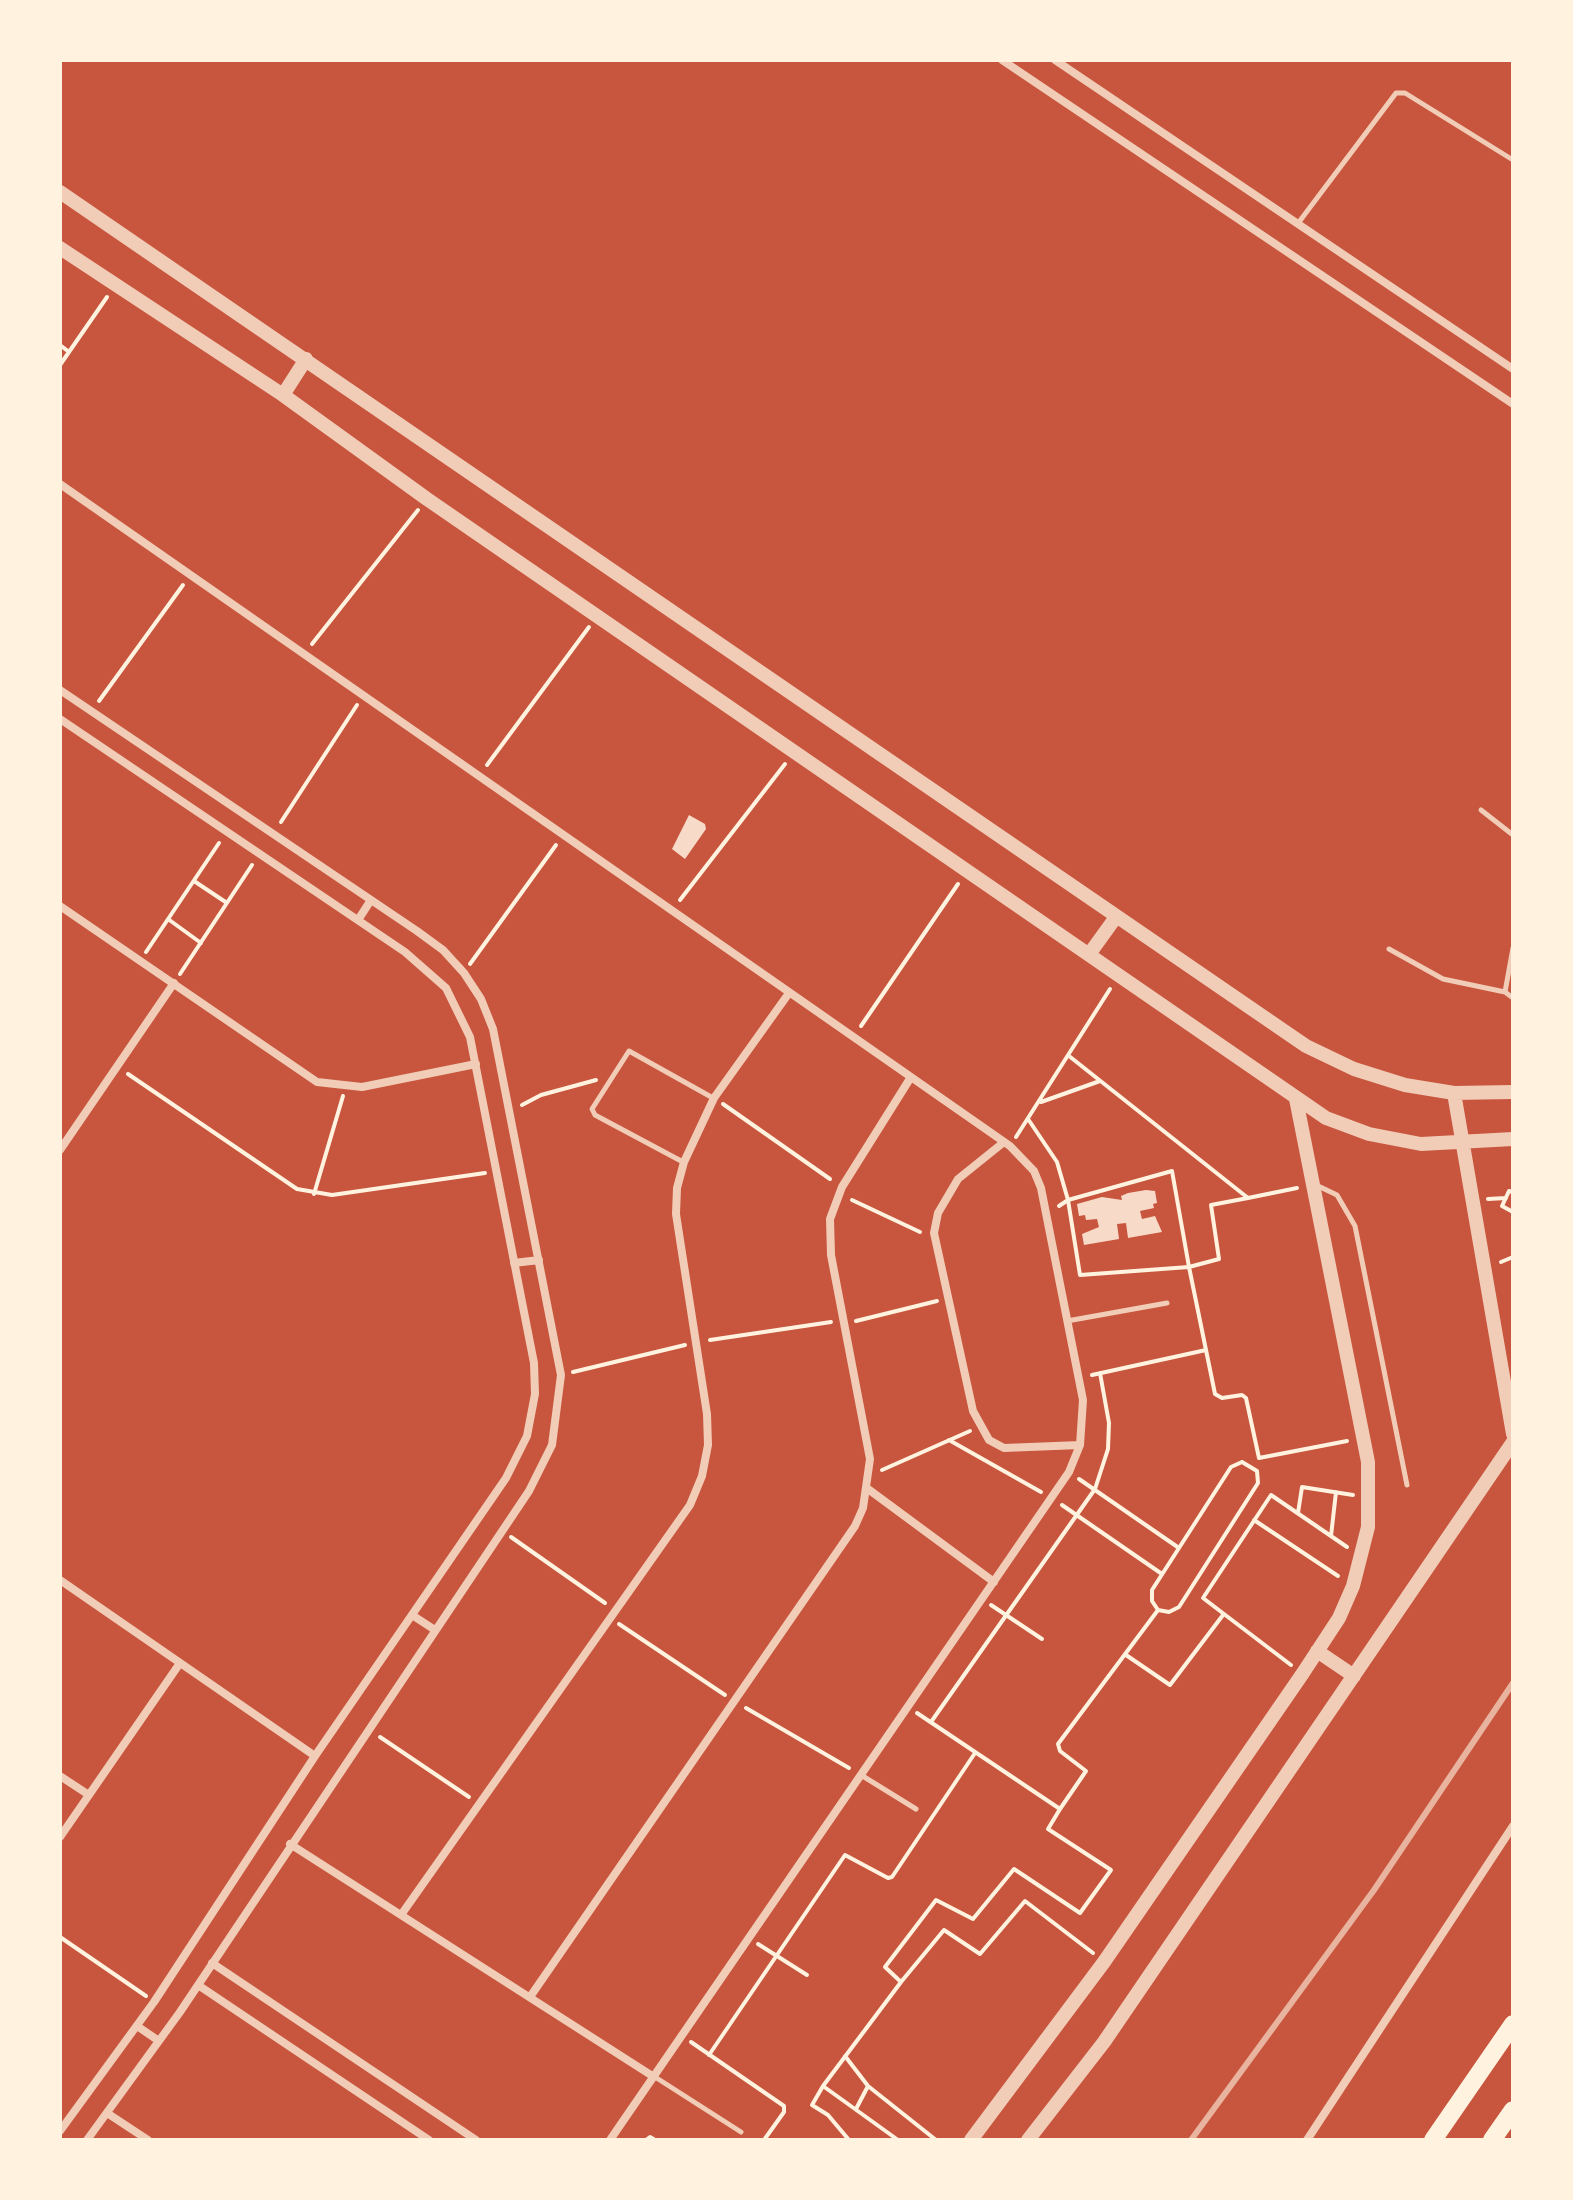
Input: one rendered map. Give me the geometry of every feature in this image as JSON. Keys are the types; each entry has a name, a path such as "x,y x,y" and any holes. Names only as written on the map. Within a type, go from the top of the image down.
{"highway":[{"path":"1433,2140 1513,2024"},
{"path":"1492,2140 1513,2110"}],"street":[{"path":"1002,60 1513,404"},
{"path":"1055,60 1513,369"},
{"path":"60,192 1306,1046 1354,1069 1405,1085 1454,1093 1513,1092"},
{"path":"60,248 283,395 427,499 1326,1118 1369,1134 1421,1144 1513,1139"},
{"path":"283,395 306,359"},
{"path":"60,484 189,577 1007,1144 1034,1171 1046,1214 1083,1400 1080,1445 1069,1472 610,2140"},
{"path":"60,690 443,950 464,973 481,999 493,1029 561,1375 552,1445 543,1467 198,1985 87,2140"},
{"path":"60,719 427,968 446,988 461,1011 476,1064 534,1363 533,1416 506,1478 315,1756 154,2002 60,2131"},
{"path":"358,920 371,900"},
{"path":"60,906 303,1076 346,1088 476,1064"},
{"path":"1090,953 1116,917"},
{"path":"60,1150 174,983"},
{"path":"401,1915 618,1612 690,1505 702,1476 708,1445 707,1414 676,1214 677,1188 684,1162 714,1098 789,993"},
{"path":"530,1997 855,1526 870,1475 846,1321 831,1255 830,1219 840,1190 911,1077"},
{"path":"1454,1093 1513,1434"},
{"path":"971,2140 1104,1962 1303,1673 1339,1618 1353,1586 1362,1557 1370,1498 1363,1437 1296,1099"},
{"path":"1007,1144 958,1179 938,1213 936,1240 979,1427 989,1440 1004,1448 1080,1445"},
{"path":"514,1263 539,1260"},
{"path":"1028,2140 1104,2042 1513,1442"},
{"path":"868,1489 994,1582"},
{"path":"60,1580 315,1756"},
{"path":"412,1615 435,1630"},
{"path":"1317,1651 1354,1676"},
{"path":"60,1837 180,1663"},
{"path":"60,1776 89,1795"},
{"path":"1307,2140 1513,1826"},
{"path":"290,1844 654,2077"},
{"path":"212,1963 476,2140"},
{"path":"198,1985 429,2140"},
{"path":"137,2026 159,2041"},
{"path":"107,2113 148,2140"}],"lane":[{"path":"1299,222 1396,93 1405,93 1513,160"},
{"path":"1481,810 1513,835"},
{"path":"1505,992 1513,948"},
{"path":"1389,949 1443,979 1505,992 1513,998"},
{"path":"684,1162 592,1113 629,1051 714,1098"},
{"path":"1315,1185 1337,1195 1351,1215 1407,1485"},
{"path":"1067,1321 1167,1303"},
{"path":"861,1775 916,1809"},
{"path":"654,2077 741,2132"}],"path":[{"path":"60,365 116,286"},
{"path":"60,345 69,352"},
{"path":"303,655 427,499"},
{"path":"92,712 189,577"},
{"path":"478,777 597,615"},
{"path":"273,834 362,697"},
{"path":"671,911 795,751"},
{"path":"141,961 227,831"},
{"path":"464,973 563,836"},
{"path":"174,983 260,854"},
{"path":"853,1037 968,869"},
{"path":"194,881 227,903"},
{"path":"168,919 201,943"},
{"path":"1007,1144 1028,1119 1118,975"},
{"path":"1069,1056 1248,1198"},
{"path":"117,1066 282,1181 314,1194 332,1195 495,1172"},
{"path":"509,1112 541,1095 611,1078"},
{"path":"1039,1102 1100,1081"},
{"path":"314,1194 346,1088"},
{"path":"714,1098 840,1190 936,1240"},
{"path":"1028,1119 1057,1162 1068,1200 1080,1275 1189,1267 1219,1259 1211,1205 1315,1185"},
{"path":"1046,1214 1068,1200 1172,1171 1215,1394 1222,1398 1242,1395 1246,1398 1259,1458"},
{"path":"1513,1192 1509,1191 1502,1206 1513,1212"},
{"path":"561,1375 696,1342 846,1321 948,1298"},
{"path":"1078,1377 1206,1350"},
{"path":"931,1722 1095,1489 1108,1449 1109,1423 1100,1373"},
{"path":"870,1475 979,1427"},
{"path":"1253,1466 1259,1458 1363,1437"},
{"path":"949,1440 1052,1497 1162,1574"},
{"path":"1158,1610 1151,1596 1162,1574 1231,1467 1242,1462 1253,1466"},
{"path":"1158,1610 1169,1612 1179,1607 1258,1483 1253,1466"},
{"path":"1069,1472 1179,1548"},
{"path":"1298,1513 1302,1487 1370,1498"},
{"path":"1331,1536 1336,1492"},
{"path":"1303,1673 1203,1598 1271,1495 1362,1557"},
{"path":"1254,1520 1353,1586"},
{"path":"502,1531 618,1612"},
{"path":"982,1599 1042,1639"},
{"path":"901,1982 885,1967 936,1900 973,1919 1014,1869 1077,1912 1083,1911 1111,1870 1048,1829 1086,1771 1060,1751 1058,1744 1158,1610"},
{"path":"1126,1655 1170,1685 1223,1615"},
{"path":"908,1707 1060,1809"},
{"path":"368,1729 480,1805"},
{"path":"709,2055 845,1855 888,1878 892,1877 976,1752"},
{"path":"849,2140 828,2115 812,2105 845,2056 944,1930 980,1954 1025,1901 1104,1962"},
{"path":"60,1937 154,2002"},
{"path":"749,1938 807,1975"},
{"path":"682,2036 784,2106 784,2112 764,2140"},
{"path":"845,2056 868,2086 936,2140"},
{"path":"823,2086 898,2140"},
{"path":"856,2109 868,2086"},
{"path":"646,2140 650,2137 655,2140"}],"building":[{"path":"689,815 705,824 706,829 685,859 672,849"},
{"path":"1155,1191 1157,1203 1153,1204 1154,1208 1140,1211 1142,1219 1155,1216 1162,1232 1128,1238 1126,1223 1117,1224 1119,1239 1084,1245 1082,1234 1099,1227 1097,1219 1086,1220 1085,1215 1079,1216 1077,1204 1102,1197 1122,1200 1121,1196 1128,1193"}],"railway":[{"path":"1191,2140 1374,1890 1513,1683"}]}
